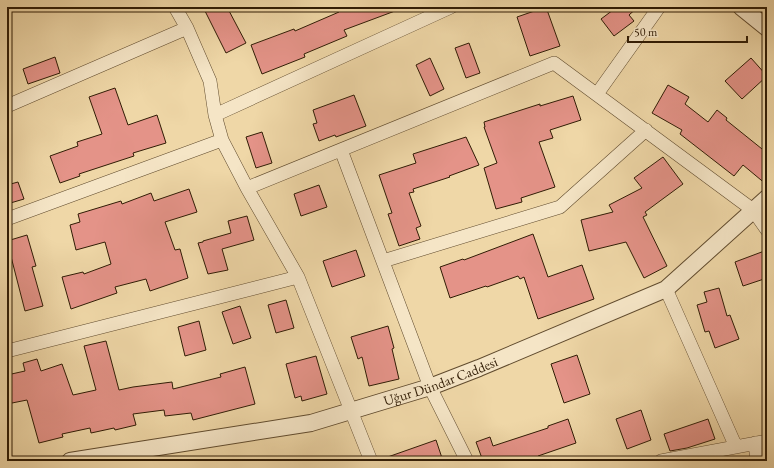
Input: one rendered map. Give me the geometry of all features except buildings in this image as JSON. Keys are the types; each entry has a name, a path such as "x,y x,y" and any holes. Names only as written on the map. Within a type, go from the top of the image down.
{"street":[{"path":"176,7 187,28 210,81 222,140 247,188 298,277 371,461"},
{"path":"216,114 451,7"},
{"path":"596,94 659,7"},
{"path":"741,7 767,28"},
{"path":"7,106 187,28"},
{"path":"247,188 554,63 753,210 767,230"},
{"path":"383,261 560,206 646,130"},
{"path":"7,218 222,140"},
{"path":"341,150 430,387 467,461"},
{"name":"Uğur Dündar Caddesi","path":"70,461 311,423 430,387 479,368 666,288 767,198"},
{"path":"7,351 298,277"},
{"path":"666,288 736,447"},
{"path":"661,461 761,442 757,461"}]}
